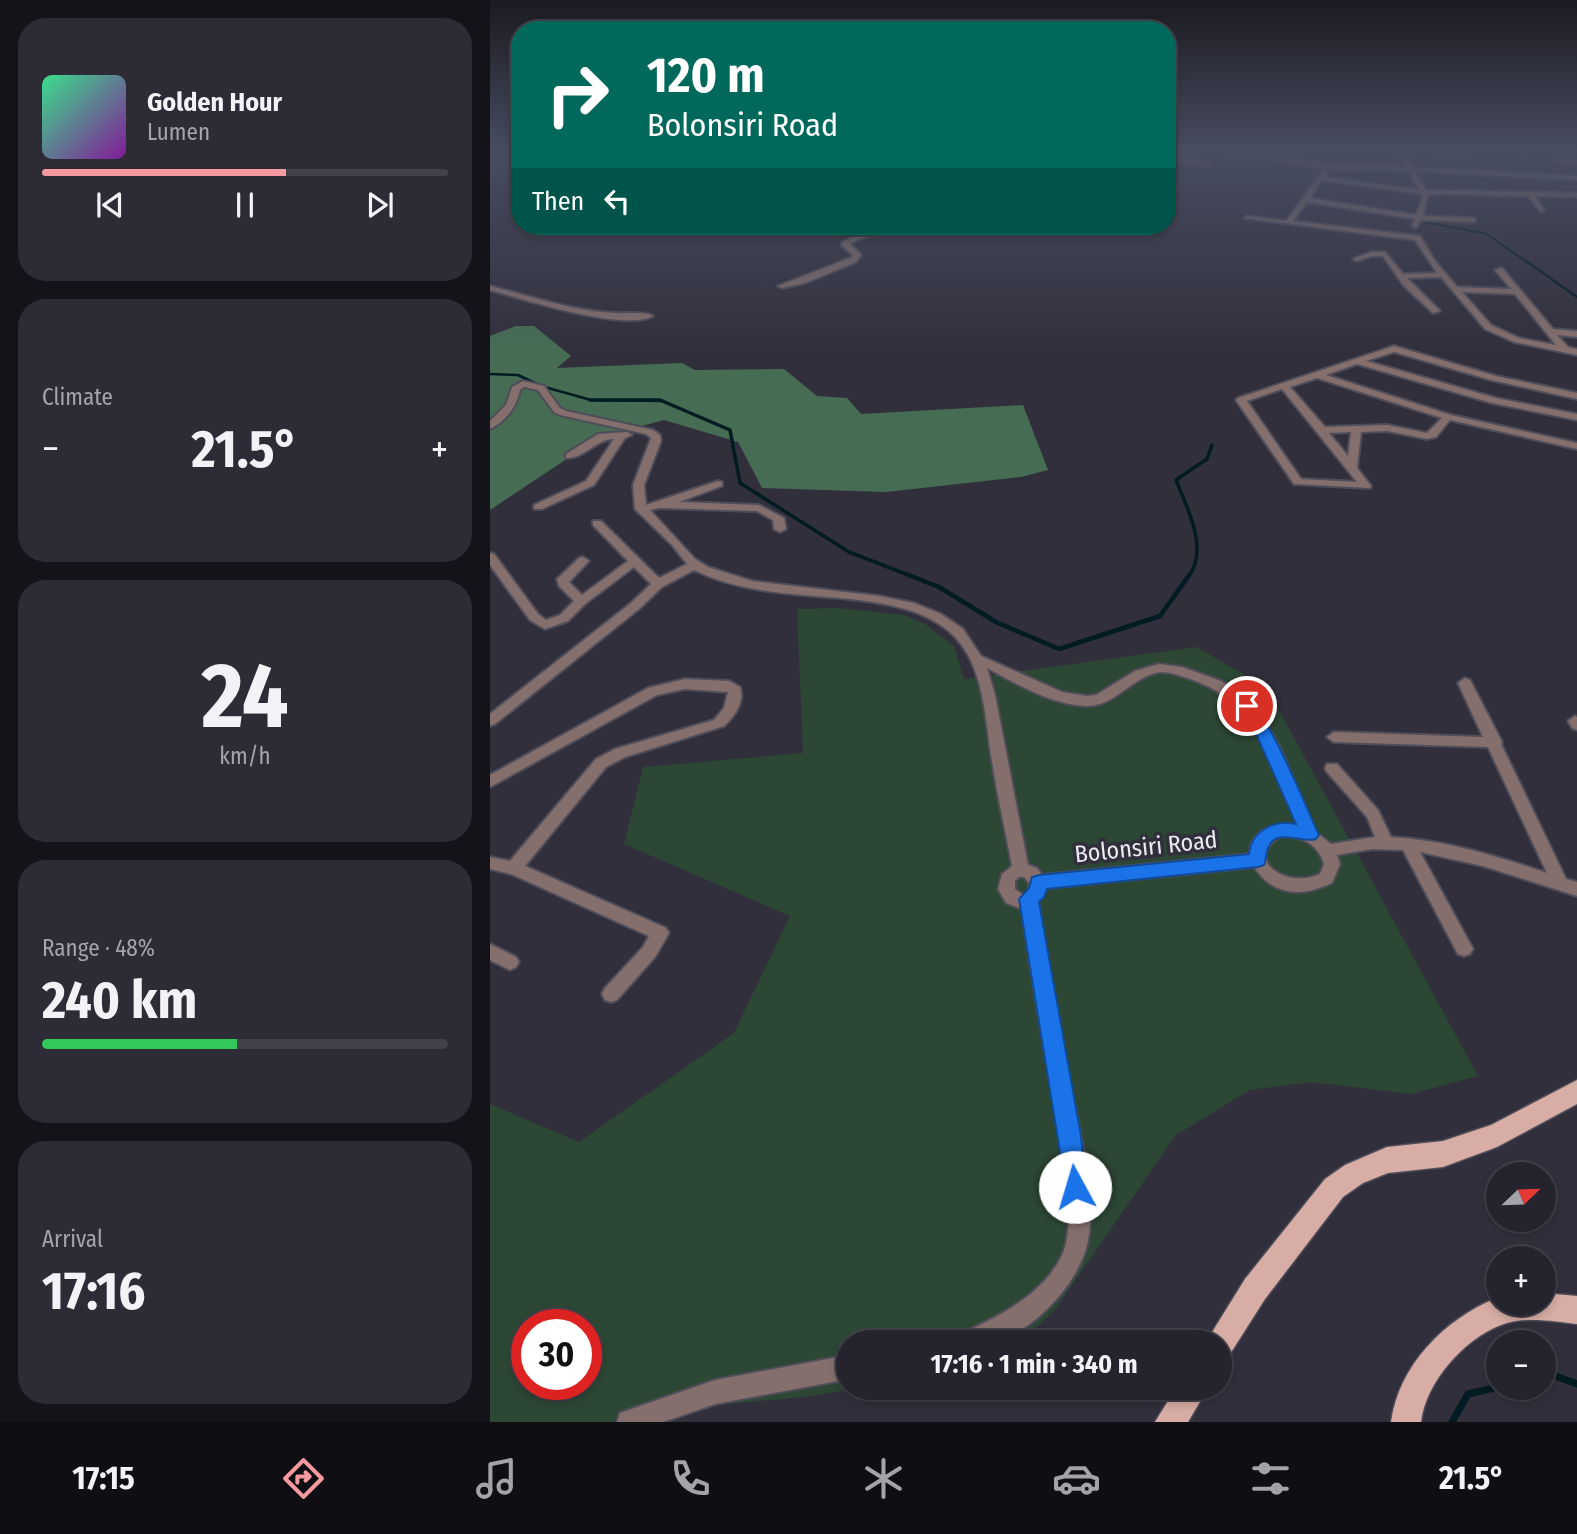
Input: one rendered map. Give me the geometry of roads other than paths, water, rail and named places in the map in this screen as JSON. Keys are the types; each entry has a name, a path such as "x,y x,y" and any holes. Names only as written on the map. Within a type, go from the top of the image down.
{"main road":[{"path":"1229,1330 1255,1289 1334,1188 1344,1181 1387,1160 1443,1154 1497,1135 1577,1091"},
{"path":"1406,1422 1409,1399 1442,1349 1472,1326 1496,1312 1518,1307 1577,1310"},
{"path":"1170,1422 1185,1400"}],"street":[{"path":"1251,218 1417,238"},
{"path":"1289,222 1291,218"},
{"path":"1419,218 1417,238 1432,262 1483,322 1500,334 1577,352"},
{"path":"1429,218 1473,220"},
{"path":"782,286 802,281 853,260 857,255 845,244 863,235"},
{"path":"1357,259 1368,254 1383,253 1401,276 1436,311"},
{"path":"1500,270 1565,350"},
{"path":"1401,276 1443,275"},
{"path":"490,288 581,310 620,316 649,316"},
{"path":"1457,289 1516,292"},
{"path":"1552,332 1577,334"},
{"path":"1284,386 1322,429 1366,486 1298,482 1241,402 1284,386 1398,349 1505,381 1577,396"},
{"path":"1358,362 1448,389 1577,417"},
{"path":"1318,375 1448,417 1577,446"},
{"path":"492,425 511,405 515,389 523,384 541,388 557,410 564,413 649,432 656,437 656,441 636,487 642,509 694,565 758,587 904,604 948,624 969,643 977,659 990,709 1020,871"},
{"path":"1322,429 1387,428 1427,436 1432,435 1448,417"},
{"path":"1352,469 1356,430"},
{"path":"570,456 602,436 649,432"},
{"path":"538,506 590,483 621,436"},
{"path":"660,506 718,484"},
{"path":"642,509 660,506 759,508 778,519 780,529"},
{"path":"597,523 658,584"},
{"path":"490,557 538,622 545,625 559,621 635,561"},
{"path":"581,601 563,583 563,579 583,561"},
{"path":"490,721 635,606 658,584 694,565"},
{"path":"977,659 1042,689 1087,701 1115,693 1145,671 1159,668 1187,673 1231,692 1247,706 1261,725 1310,835 1328,851 1332,864 1326,878 1309,887 1288,886 1269,876 1258,860 1259,844 1270,833 1290,830 1310,835"},
{"path":"1465,683 1569,887"},
{"path":"490,782 653,691 685,684 729,686 735,691 726,717 719,723 620,753 601,763 514,868"},
{"path":"1334,737 1495,741"},
{"path":"1332,768 1373,814 1385,842"},
{"path":"1328,851 1385,842 1408,844 1478,858 1569,887"},
{"path":"1408,844 1464,949"},
{"name":"Bolonsiri Road","path":"1034,890 1258,860"},
{"path":"490,863 514,868 660,933 649,952 611,994"},
{"path":"998,1330 1021,1316 1044,1294 1073,1256 1079,1237 1070,1136 1032,874 1020,871 1009,875 1004,889 1016,900 1034,890"},
{"path":"490,951 510,961"},
{"path":"629,1422 715,1392 836,1369"}],"waterway":[{"path":"1425,222 1487,234 1528,263"},
{"path":"1526,261 1577,297"},
{"path":"490,374 518,375 541,386 591,400"},
{"path":"591,400 662,401"},
{"path":"591,400 662,401"},
{"path":"662,401 730,430 740,483 849,552 911,576"},
{"path":"1189,576 1195,565 1197,541 1176,480 1207,459 1212,445"},
{"path":"906,574 939,587 996,622 1059,649 1160,616 1190,574"},
{"path":"1556,1376 1577,1384"},
{"path":"1452,1422 1468,1394 1486,1390"}]}
